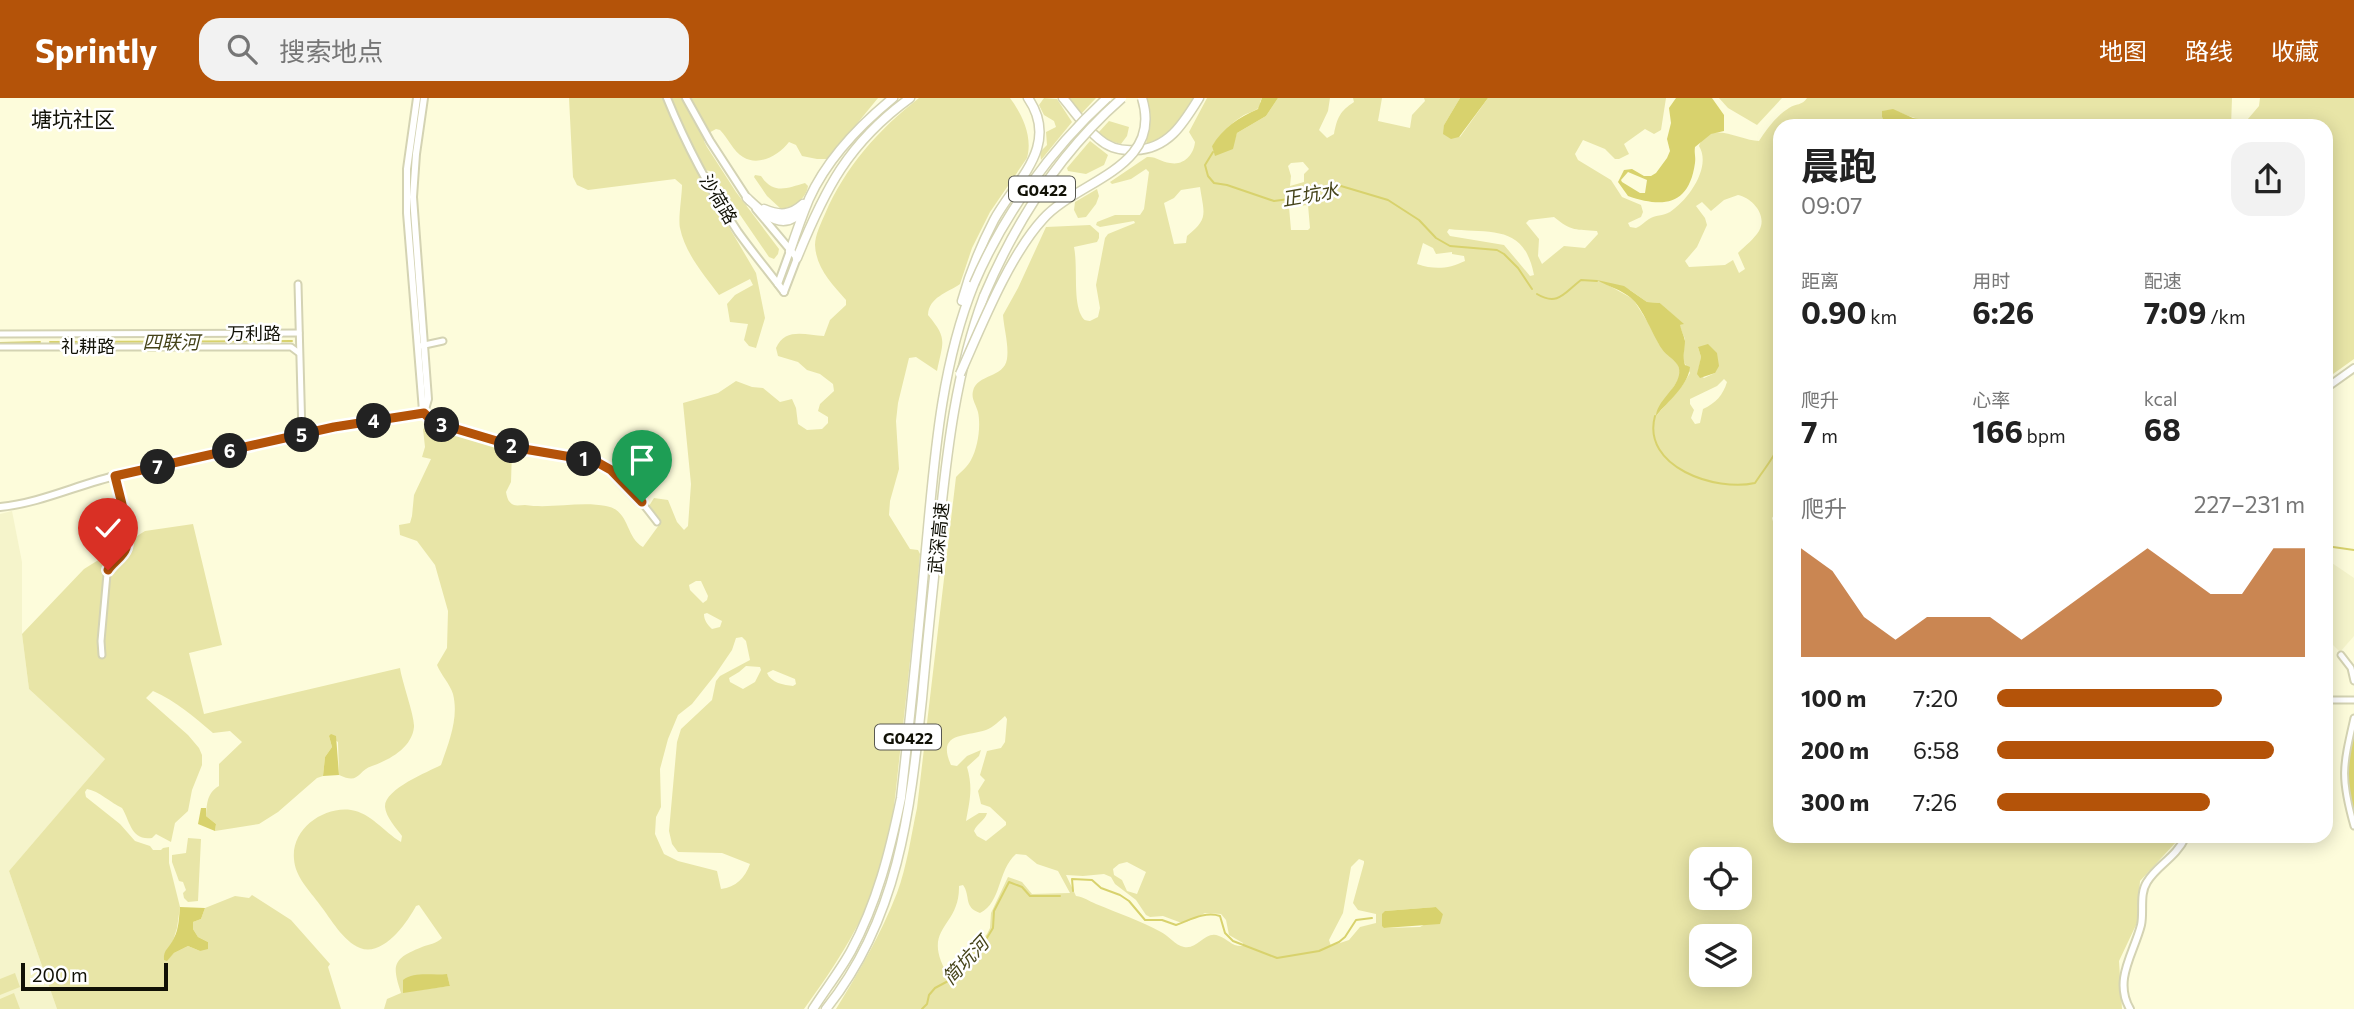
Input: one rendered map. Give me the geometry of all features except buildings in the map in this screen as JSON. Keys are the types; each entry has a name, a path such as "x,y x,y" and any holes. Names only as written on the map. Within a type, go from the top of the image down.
{"highway":[{"path":"790,251 810,197 849,140 893,98"},
{"path":"797,258 820,202 842,165 872,130 910,98"},
{"path":"952,354 958,315 978,250 1035,154 1039,138 1038,121 1028,98"},
{"path":"1063,98 1099,139 1112,147 1130,150 1153,147 1169,139 1199,98"},
{"name":"武深高速","path":"813,1009 851,952 890,853 902,786 936,445 952,354 974,284 1003,224 1038,175 1107,98"},
{"name":"武深高速","path":"826,1009 867,946 896,871 904,837 916,754 947,449 960,374 971,333 1001,256 1021,220 1041,190 1082,140 1122,98"},
{"path":"960,374 990,308 1031,233 1057,205 1114,172 1137,147 1144,130 1145,111 1142,98"},
{"path":"747,198 767,211 780,215 794,211 810,197"}],"main road":[{"path":"417,98 407,169 406,205 420,346"},
{"path":"3,508 115,476 334,427 424,413 413,197 424,98"},
{"name":"沙荷路","path":"667,98 694,156 724,210 784,292 797,258 747,198 686,98"},
{"path":"778,284 790,251"},
{"path":"2333,383 2354,368"},
{"path":"2130,1009 2124,994 2125,967 2142,923 2146,882 2175,855 2182,843"}],"street":[{"path":"298,284 302,435"},
{"name":"万利路","path":"0,334 299,333"},
{"path":"420,346 443,341"},
{"name":"礼耕路","path":"0,347 291,347 299,353"},
{"path":"424,413 433,422 524,449 600,463 611,470 642,502 657,522"},
{"path":"102,655 107,574 126,546 115,476"},
{"path":"2341,655 2351,668 2354,681"},
{"path":"2333,700 2354,700"},
{"path":"2354,718 2345,751 2343,776 2354,826"}],"shaded area":[{"path":"569,98 878,98 828,159 802,156 796,145 789,142 768,158 749,160 736,151 720,130 716,129 705,135 707,147 736,192 779,249 774,259 769,257 710,171 704,170 701,175 706,188 756,273 765,318 756,348 749,346 744,340 748,324 730,322 727,304 735,295 753,285 750,279 719,295 701,272 686,246 680,228 682,185 675,179 588,190 577,185 573,177"},
{"path":"919,98 1010,98 1019,111 1029,142 1027,158 990,212 972,248 960,284 940,296 929,309 928,315 939,330 942,341 937,371 916,357 909,358 898,403 896,421 899,469 889,515 910,549 918,550 920,554 916,601 889,835 876,885 849,940 804,1009 384,1009 387,999 401,993 396,976 400,959 442,938 419,905 393,937 377,948 360,948 354,945 338,929 300,878 295,866 294,848 298,838 311,822 330,812 341,810 365,815 401,842 402,836 386,811 387,800 399,788 441,765 450,739 455,703 450,687 437,665 447,648 448,611 435,565 417,541 400,535 399,525 410,523 414,495 431,459 422,457 425,447 423,429 431,425 512,450 511,482 506,492 509,501 514,505 586,504 614,508 624,518 637,543 643,547 659,525 649,506 654,498 668,500 677,522 684,530 688,526 691,484 683,403 718,393 736,381 763,388 780,402 792,399 798,424 807,430 822,429 828,423 828,417 818,411 820,404 834,391 833,384 798,362 778,356 776,348 780,341 790,335 824,336 830,320 846,305 846,300 818,261 815,245 817,233 842,180 864,150","holes":["701,581 708,596 707,600 703,603 690,590 689,585","707,613 722,621 720,627 712,629 704,614","742,637 746,641 750,660 720,676 716,681 712,700 681,729 677,742 669,831 672,844 678,852 722,853 750,864 739,881 721,889 717,871 678,861 664,854 655,834 656,817 661,807 660,769 678,715 692,704 732,650 736,638","746,666 760,667 761,670 755,682 743,689 730,682 729,678","773,670 795,679 796,684 793,686 778,683 767,673","423,975 447,975 450,986 403,992"]},
{"path":"1044,98 1057,99 1072,122 1041,160 1040,152 1047,145 1046,132 1056,127 1054,121 1044,115 1039,105"},
{"path":"1069,98 1096,98 1081,114"},
{"path":"1146,98 1194,98 1168,132 1146,145 1150,114"},
{"path":"1207,98 1262,98 1261,106 1233,123 1212,146 1234,142 1237,133 1266,116 1278,98 1330,98 1328,111 1319,130 1327,138 1334,134 1340,115 1354,102 1353,98 1382,98 1378,121 1410,128 1412,115 1425,101 1424,98 1460,98 1444,125 1460,137 1488,98 1666,98 1661,130 1654,134 1645,129 1624,144 1629,154 1615,159 1605,149 1583,140 1575,154 1578,160 1611,180 1622,197 1641,205 1641,217 1628,223 1630,227 1636,228 1651,218 1670,212 1691,191 1700,173 1702,154 1699,146 1703,138 1710,134 1726,133 1759,141 1773,123 1773,843 2175,843 2140,881 2137,923 2119,961 2122,1009 836,1009 884,923 906,862 917,808 956,477 970,462 977,443 979,418 973,399 975,386 1001,370 1007,359 1003,315 1046,227 1090,225 1099,233 1099,238 1097,242 1074,247 1076,292 1083,318 1090,321 1098,317 1100,308 1096,285 1105,238 1108,234 1135,223 1134,221 1100,227 1096,225 1097,222 1115,215 1140,215 1144,209 1149,172 1146,169 1131,179 1112,184 1110,182 1147,157 1180,163 1190,155 1195,142 1189,132","holes":["1303,162 1309,169 1304,174 1304,182 1290,186 1288,166 1291,163","1200,187 1203,215 1199,225 1187,236 1186,243 1174,244 1164,203 1174,198 1181,190","1738,195 1753,203 1760,213 1759,231 1738,253 1745,269 1739,273 1733,260 1725,265 1689,267 1685,261 1697,247 1707,225 1696,206 1702,202 1711,211 1724,200","1308,205 1308,230 1291,230 1289,207","1554,217 1570,227 1597,231 1598,234 1585,248 1564,246 1542,264 1538,256 1539,239 1526,223 1529,220","1449,229 1491,232 1514,239 1529,258 1534,275 1530,276 1504,245 1450,236 1447,232","1423,243 1433,248 1436,254 1452,252 1464,256 1465,261 1441,268 1417,264","1608,285 1630,290 1647,302 1660,303 1683,324 1679,325 1685,339 1683,360 1690,373 1656,416 1679,378 1680,371 1677,363 1659,344 1633,299","1698,347 1715,373 1704,378 1698,372 1701,357","1724,379 1727,382 1718,398 1703,409 1700,423 1695,424 1691,418 1694,410 1690,399 1717,386","1005,716 1005,742 1001,748 987,751 980,775 985,780 978,791 981,804 990,807 1006,822 1006,825 986,841 974,831 987,813 979,813 966,821 970,800 967,767 979,756 981,750 967,756 957,766 951,765 947,747 955,738 986,730","1016,854 1026,855 1037,864 1058,871 1070,893 1032,894 1022,882 1008,877 991,913 987,934 967,956 952,982 938,950 942,930 958,901 959,886 963,885 971,908 980,913 992,902 1010,861","1359,859 1364,861 1353,903 1358,910 1376,914 1376,923 1360,927 1349,940 1331,946 1329,940 1343,913 1351,867","1127,862 1146,872 1137,894 1127,891 1122,880 1114,875 1113,869","1104,874 1111,877 1150,917 1163,916 1186,922 1205,913 1221,914 1226,920 1229,935 1243,943 1243,946 1214,935 1193,946 1184,947 1146,924 1076,896 1066,875","1436,907 1443,914 1420,927 1384,928 1385,911"]},
{"path":"1262,98 1278,98 1266,116 1237,133 1233,149 1215,156 1212,146 1216,140 1232,124 1258,109"},
{"path":"1460,98 1488,98 1459,137 1451,139 1443,134 1444,125"},
{"path":"1676,98 1712,98 1724,115 1724,131 1711,134 1695,147 1692,177 1680,196 1663,202 1652,202 1628,196 1618,182 1624,170 1632,169 1644,176 1651,176 1667,158 1670,151 1667,139 1671,123 1669,108","holes":["1628,172 1647,180 1645,193 1640,193 1621,180"]},
{"path":"1719,98 1782,98 1757,125 1728,108"},
{"path":"1807,98 2232,98 2231,119 1921,119 1898,112 1882,111 1884,119 1776,119"},
{"path":"2260,98 2354,98 2354,359 2333,374 2333,119 2248,119 2259,106"},
{"path":"1893,109 1921,119 1883,119 1882,111"},
{"path":"1109,121 1129,127 1121,144 1107,140 1098,133"},
{"path":"1090,141 1108,155 1104,165 1086,174 1068,171 1067,168"},
{"path":"755,175 761,176 776,188 805,183 808,186 799,202 781,209 767,196"},
{"path":"1097,189 1099,196 1096,204 1086,217 1078,218 1074,210 1075,202"},
{"path":"1597,280 1624,286 1647,302 1660,303 1684,324 1680,325 1685,341 1684,362 1690,367 1686,381 1656,416 1677,380 1678,367 1662,349 1644,315 1631,298"},
{"path":"1708,344 1717,353 1719,366 1715,373 1700,378 1697,374 1701,357 1698,347"},
{"path":"12,511 22,562 22,634 29,689 105,759 9,871 57,1009 0,1009 0,514"},
{"path":"193,524 222,645 189,653 204,714 400,668 414,722 412,734 399,752 351,779 339,775 338,742 329,736 332,747 325,757 323,776 259,824 215,831 216,824 206,816 208,799 219,786 219,764 242,742 230,731 213,733 177,704 153,691 146,698 188,735 202,755 202,765 192,790 188,811 175,823 171,842 156,834 152,838 140,836 132,829 122,808 91,790 87,789 86,797 120,824 135,841 150,846 153,850 169,847 169,863 180,907 167,960 188,946 200,951 208,942 198,937 193,929 193,922 201,919 205,908 235,896 249,898 252,895 291,920 330,964 328,967 341,1009 57,1009 9,871 105,759 29,689 22,634 84,569 145,531"},
{"path":"2333,564 2354,578 2354,636 2340,652 2333,645"},
{"path":"2354,733 2354,812 2348,772"},
{"path":"329,736 336,736 339,775 323,776 325,757 332,747"},
{"path":"201,808 206,808 206,816 216,824 215,831 198,824"},
{"path":"188,838 201,839 198,901 188,902 184,898 183,893 186,890 183,882 179,881 172,855 186,853"},
{"path":"180,907 205,908 201,919 193,922 193,929 198,937 208,942 208,949 200,951 188,946 174,953 167,961 164,960 165,953 177,931"},
{"path":"1436,907 1443,914 1440,924 1382,926 1382,914 1385,911"},
{"path":"15,973 20,987 0,995 0,979"},
{"path":"447,974 450,986 403,993 403,980 408,977"},
{"path":"14,993 20,1009 0,1009 0,999"}],"waterway":[{"name":"正坑水","path":"1213,152 1205,165 1208,176 1214,183 1274,201 1304,197 1341,186 1388,200 1419,220 1436,238 1450,246 1497,250 1504,254 1518,268 1532,289"},
{"name":"正坑水","path":"1537,294 1544,298 1556,298 1581,280 1597,281"},
{"name":"四联河","path":"50,342 292,341"},
{"name":"四联河","path":"0,343 40,342"},
{"name":"正坑水","path":"1655,416 1654,434 1659,449 1670,462 1703,479 1721,484 1755,483 1773,457"},
{"name":"正坑水","path":"2333,547 2354,550"},
{"name":"简坑河","path":"1073,891 1072,879 1092,880 1101,888 1129,901 1145,920 1162,920 1176,925 1203,915 1220,916 1225,933 1233,941 1277,958 1319,951 1345,937 1356,920 1372,918"},
{"name":"简坑河","path":"922,1009 927,1004 929,995 935,988 950,980 968,953 982,946 993,928 994,911 1009,882 1022,887 1030,896 1060,896"}],"district":[{"name":"塘坑社区","path":"73,118"}],"route":[{"path":"108,570 123,554 126,546 115,476 334,427 424,413 433,422 524,449 600,463 611,470 642,502"}]}
